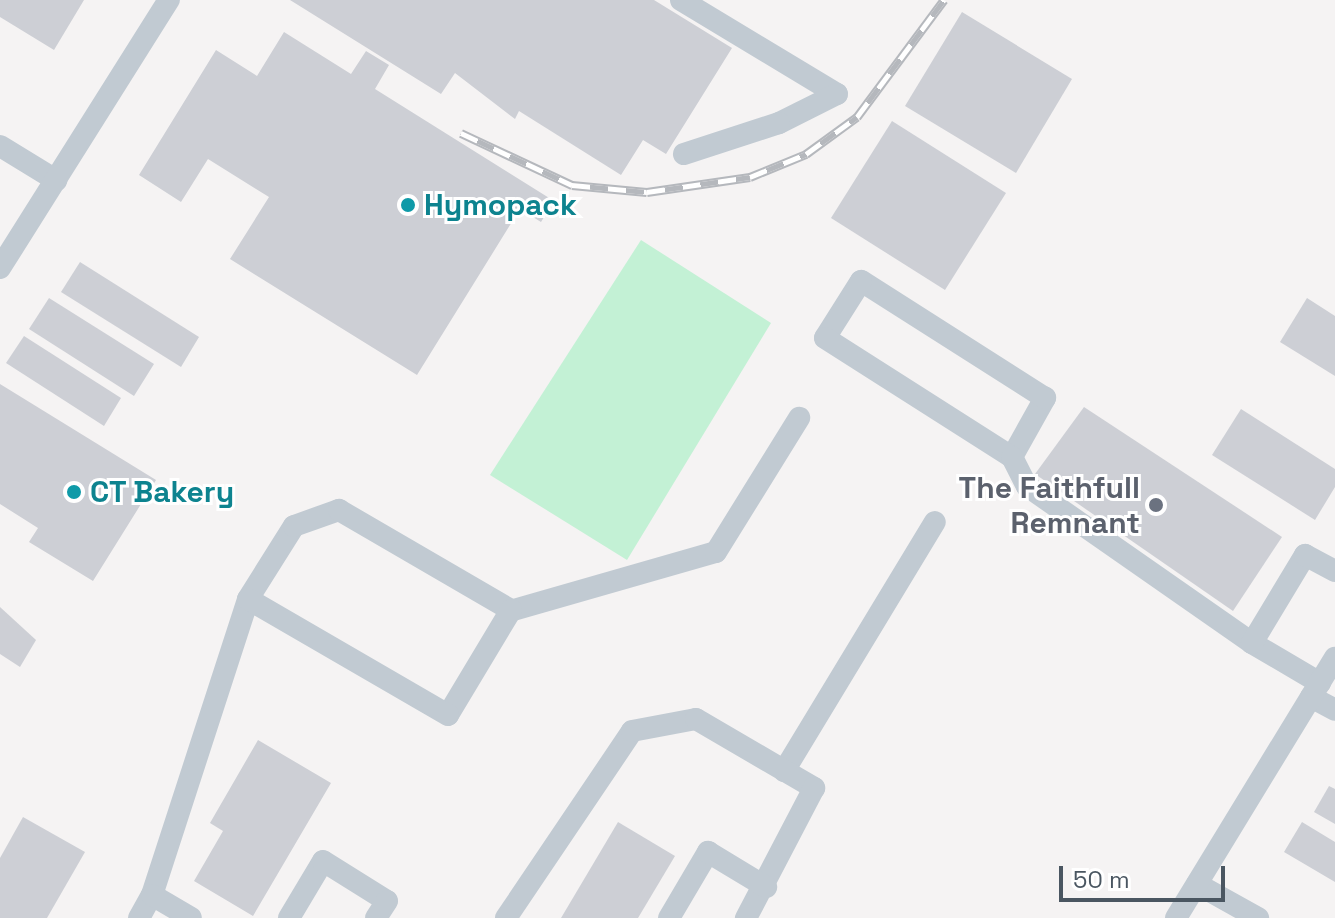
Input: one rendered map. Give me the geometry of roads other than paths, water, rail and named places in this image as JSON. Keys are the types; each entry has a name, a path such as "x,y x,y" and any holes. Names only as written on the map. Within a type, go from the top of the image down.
{"street":[{"path":"0,268 169,0"},
{"path":"681,0 837,94 779,123 684,154"},
{"path":"0,146 56,180"},
{"path":"1012,457 1045,398 861,281 825,338 1012,457 1027,486 1252,643 1316,690 1335,710"},
{"path":"248,599 448,715 510,611 716,552 799,418"},
{"path":"139,918 152,895 248,599 294,526 339,510 510,611"},
{"path":"784,771 935,522"},
{"path":"1252,643 1305,555 1335,571"},
{"path":"1176,918 1335,658"},
{"path":"506,918 632,731 696,719 814,788 766,887 746,918"},
{"path":"669,918 708,852 766,887"},
{"path":"289,918 323,861 387,901 376,918"},
{"path":"1197,884 1258,918"},
{"path":"152,895 191,918"}],"railway":[{"path":"461,133 572,185 647,192 750,177 806,154 857,117 944,0"}],"place":[{"name":"Hymopack","path":"408,205"},
{"name":"CT Bakery","path":"74,492"},
{"name":"The Faithfull Remnant","path":"1156,505"}]}
